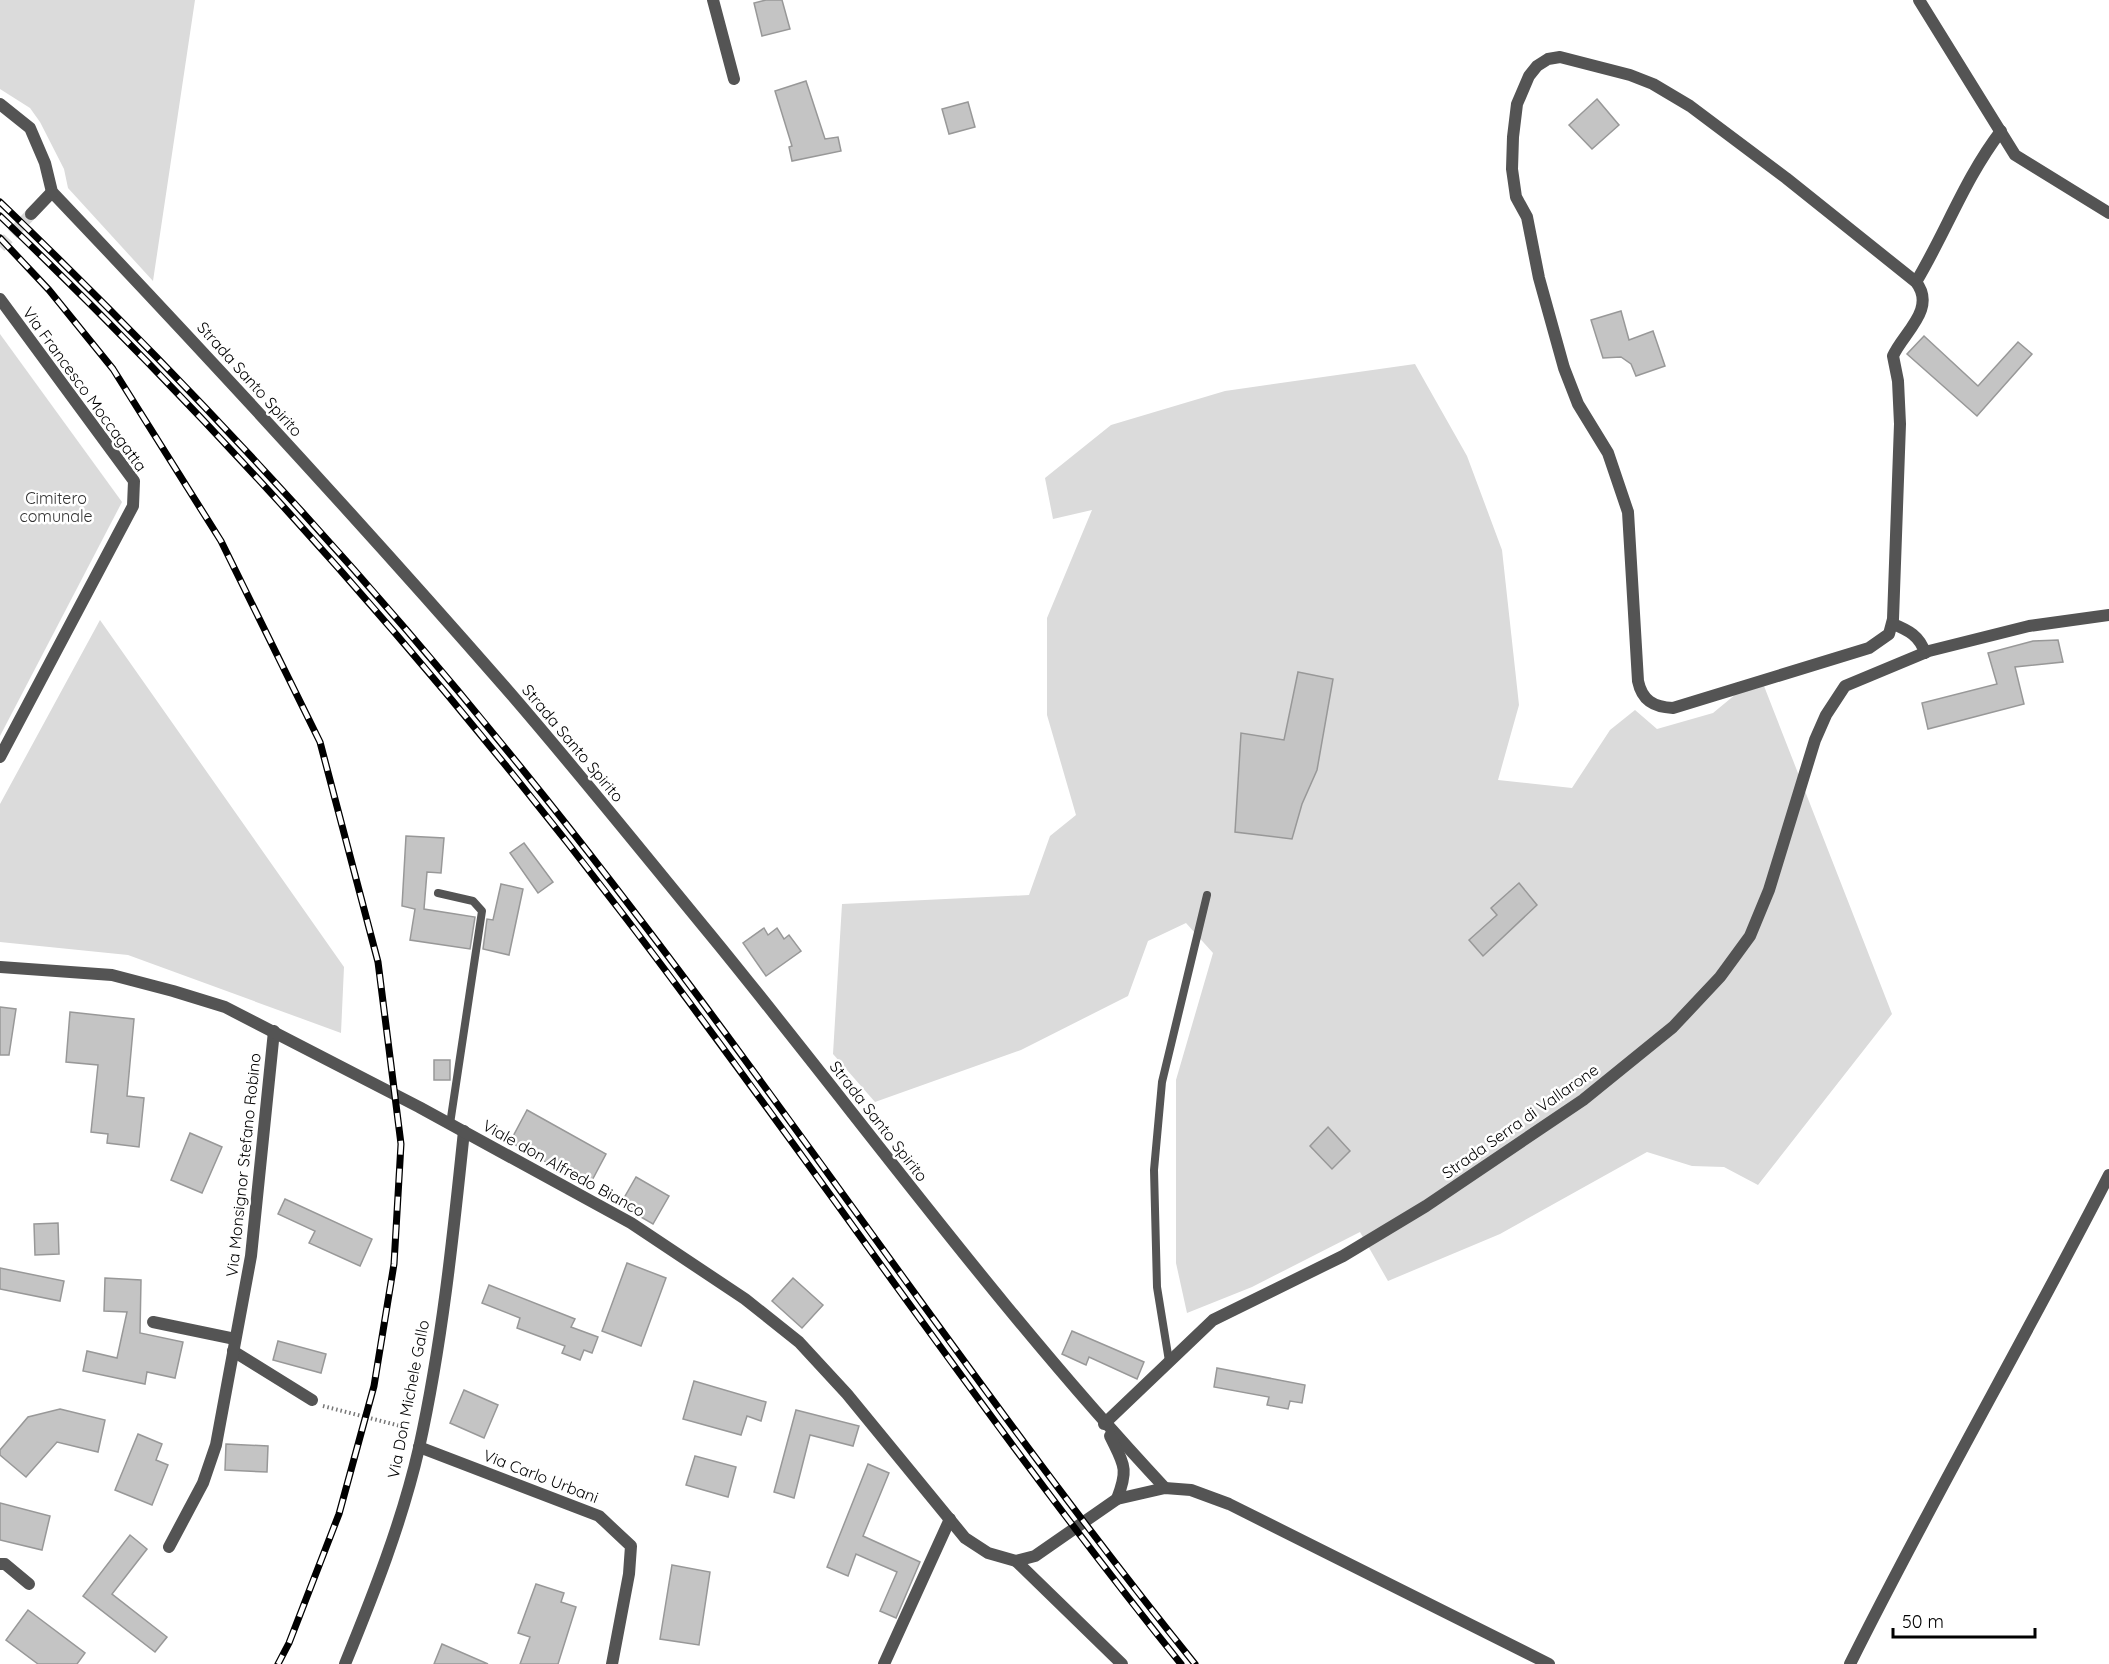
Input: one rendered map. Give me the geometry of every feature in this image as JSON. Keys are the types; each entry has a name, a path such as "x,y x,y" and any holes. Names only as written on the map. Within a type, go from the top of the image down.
{"street":[{"path":"713,0 734,79"},
{"path":"1919,0 2015,155 2109,213"},
{"path":"1560,57 1630,75 1653,84 1689,106 1786,178 1916,282 1923,292 1923,307 1893,356 1898,381 1900,424 1893,624 1887,638 1869,648 1673,708 1658,706 1644,698 1638,681 1635,655 1628,512 1608,453 1578,404 1564,368 1539,278 1527,217 1516,196 1512,170 1513,137 1522,89 1537,66 1548,59 1560,57"},
{"name":"Strada Santo Spirito","path":"0,104 30,128 45,163 52,192 227,376 506,688 720,947 898,1173 1104,1424 1165,1488"},
{"path":"1916,282 1959,195 1984,152 2001,131"},
{"path":"32,214 52,192"},
{"name":"Via Francesco Moccagatta","path":"0,299 134,481 133,506 0,757"},
{"name":"Strada Serra di Vallarone","path":"1104,1424 1213,1320 1343,1256 1468,1179 1582,1100 1673,1027 1720,977 1750,936 1768,890 1815,740 1826,715 1845,686 1925,653 2029,626 2109,615"},
{"path":"1893,624 1914,634 1925,653"},
{"name":"Viale don Alfredo Bianco","path":"0,967 112,975 225,1007 419,1107 631,1223 745,1299 799,1342 847,1394 965,1538 988,1553 1017,1561 1122,1664"},
{"name":"Via Monsignor Stefano Robino","path":"169,1547 203,1483 216,1445 251,1256 260,1191 274,1031"},
{"name":"Via Don Michele Gallo","path":"345,1664 378,1581 402,1511 419,1447 447,1279 464,1131"},
{"path":"1850,1664 1912,1540 2038,1314 2109,1175"},
{"path":"153,1323 234,1345 312,1400"},
{"name":"Strada Santo Spirito","path":"1104,1424 1121,1460 1125,1477 1117,1499"},
{"name":"Via Carlo Urbani","path":"419,1447 599,1516 632,1546 612,1664"},
{"path":"1017,1561 1035,1556 1050,1547 1117,1499 1165,1488 1191,1490 1229,1504 1549,1664"},
{"path":"884,1664 950,1519"},
{"path":"0,1564 5,1564 29,1584"}],"lane":[{"path":"438,893 473,902 482,911 450,1124"},
{"path":"1169,1361 1157,1287 1154,1170 1162,1082 1207,895"}],"path":[{"path":"329,1410 422,1431"}],"green space":[{"path":"0,0 195,0 153,281 68,188 64,169 40,122 30,108 0,89"},
{"name":"Cimitero comunale","path":"0,334 122,502 0,736"},
{"path":"1415,364 1467,456 1502,550 1519,705 1498,780 1572,788 1610,730 1635,710 1657,729 1713,713 1736,694 1764,686 1892,1014 1758,1185 1724,1167 1692,1166 1647,1152 1500,1234 1388,1281 1360,1232 1252,1287 1187,1313 1176,1263 1176,1080 1213,953 1186,923 1148,941 1128,996 1021,1050 875,1102 833,1054 842,904 1029,895 1050,836 1076,815 1047,715 1047,618 1092,510 1053,519 1045,478 1111,425 1225,391"},
{"path":"100,620 344,967 341,1033 128,955 0,942 0,804"}],"building":[{"path":"782,0 790,29 762,36 754,3"},
{"path":"806,81 825,139 838,137 841,151 792,161 789,147 792,146 775,91"},
{"path":"1597,99 1619,125 1592,149 1569,125"},
{"path":"968,102 975,127 949,134 942,109"},
{"path":"1621,311 1629,340 1653,331 1665,366 1636,376 1631,364 1621,357 1603,358 1591,320"},
{"path":"1924,336 1978,386 2018,342 2032,354 1977,416 1907,354"},
{"path":"2058,640 2063,662 2015,667 2024,704 1928,729 1922,703 1997,684 1988,653 2033,641"},
{"path":"1298,672 1333,679 1317,770 1302,804 1292,839 1235,832 1241,733 1284,740"},
{"path":"406,836 444,838 441,873 427,872 424,909 475,917 470,949 410,940 415,909 402,906"},
{"path":"524,843 553,882 538,893 510,853"},
{"path":"1519,883 1537,905 1483,956 1469,940 1497,915 1491,908"},
{"path":"501,884 523,889 509,955 483,949 487,919 493,920"},
{"path":"764,928 768,935 777,928 784,939 789,935 801,951 766,976 743,943"},
{"path":"0,1007 16,1009 9,1055 0,1055"},
{"path":"70,1012 134,1019 127,1096 144,1098 139,1147 107,1143 108,1134 91,1132 98,1065 66,1062"},
{"path":"434,1060 450,1060 450,1080 434,1080"},
{"path":"527,1110 606,1154 589,1186 510,1142"},
{"path":"1328,1127 1350,1151 1332,1169 1310,1146"},
{"path":"190,1133 222,1147 202,1193 171,1180"},
{"path":"636,1177 669,1196 653,1224 620,1205"},
{"path":"285,1199 372,1239 360,1266 309,1243 315,1231 278,1214"},
{"path":"58,1223 59,1254 35,1255 34,1224"},
{"path":"627,1263 666,1278 641,1346 602,1331"},
{"path":"0,1268 64,1281 60,1301 0,1289"},
{"path":"105,1278 141,1280 140,1333 183,1342 175,1378 147,1372 145,1384 83,1371 87,1351 117,1358 127,1312 104,1311"},
{"path":"793,1278 823,1305 802,1328 772,1301"},
{"path":"489,1285 575,1319 571,1327 598,1337 592,1353 584,1350 580,1360 562,1353 565,1346 517,1328 520,1318 482,1303"},
{"path":"1072,1331 1144,1362 1137,1379 1089,1357 1086,1365 1062,1354"},
{"path":"278,1341 326,1354 321,1373 273,1360"},
{"path":"1217,1368 1305,1385 1302,1403 1290,1401 1288,1409 1267,1405 1269,1397 1214,1387"},
{"path":"694,1381 766,1402 761,1421 747,1416 741,1435 683,1419"},
{"path":"464,1390 498,1405 484,1438 450,1423"},
{"path":"60,1409 105,1420 98,1452 57,1442 26,1477 0,1455 0,1450 28,1417"},
{"path":"796,1410 859,1426 853,1446 810,1435 794,1498 774,1492"},
{"path":"138,1434 162,1444 156,1460 168,1465 152,1505 115,1490"},
{"path":"226,1444 268,1446 267,1472 225,1470"},
{"path":"695,1456 736,1467 728,1497 686,1485"},
{"path":"868,1464 889,1473 863,1536 920,1562 896,1618 880,1611 897,1572 856,1554 848,1576 827,1567"},
{"path":"0,1503 50,1516 42,1550 0,1540"},
{"path":"130,1535 147,1549 112,1594 167,1637 155,1652 83,1596"},
{"path":"672,1565 710,1572 699,1645 660,1639"},
{"path":"536,1584 564,1593 561,1602 576,1607 558,1664 520,1664 530,1637 518,1633"},
{"path":"28,1610 85,1653 77,1664 38,1664 6,1640"},
{"path":"442,1644 488,1664 434,1664"}],"tunnel":[{"path":"0,247 31,214"}],"railway":[{"path":"0,202 139,339 273,480 465,699 613,884 697,995 1025,1444 1195,1664"},
{"path":"0,216 167,382 247,468 404,643 479,733 625,917 1038,1480 1181,1664"},
{"path":"0,238 49,290 113,369 221,541 320,742 378,962 401,1144 394,1264 374,1386 339,1514 289,1643 278,1664"}]}
